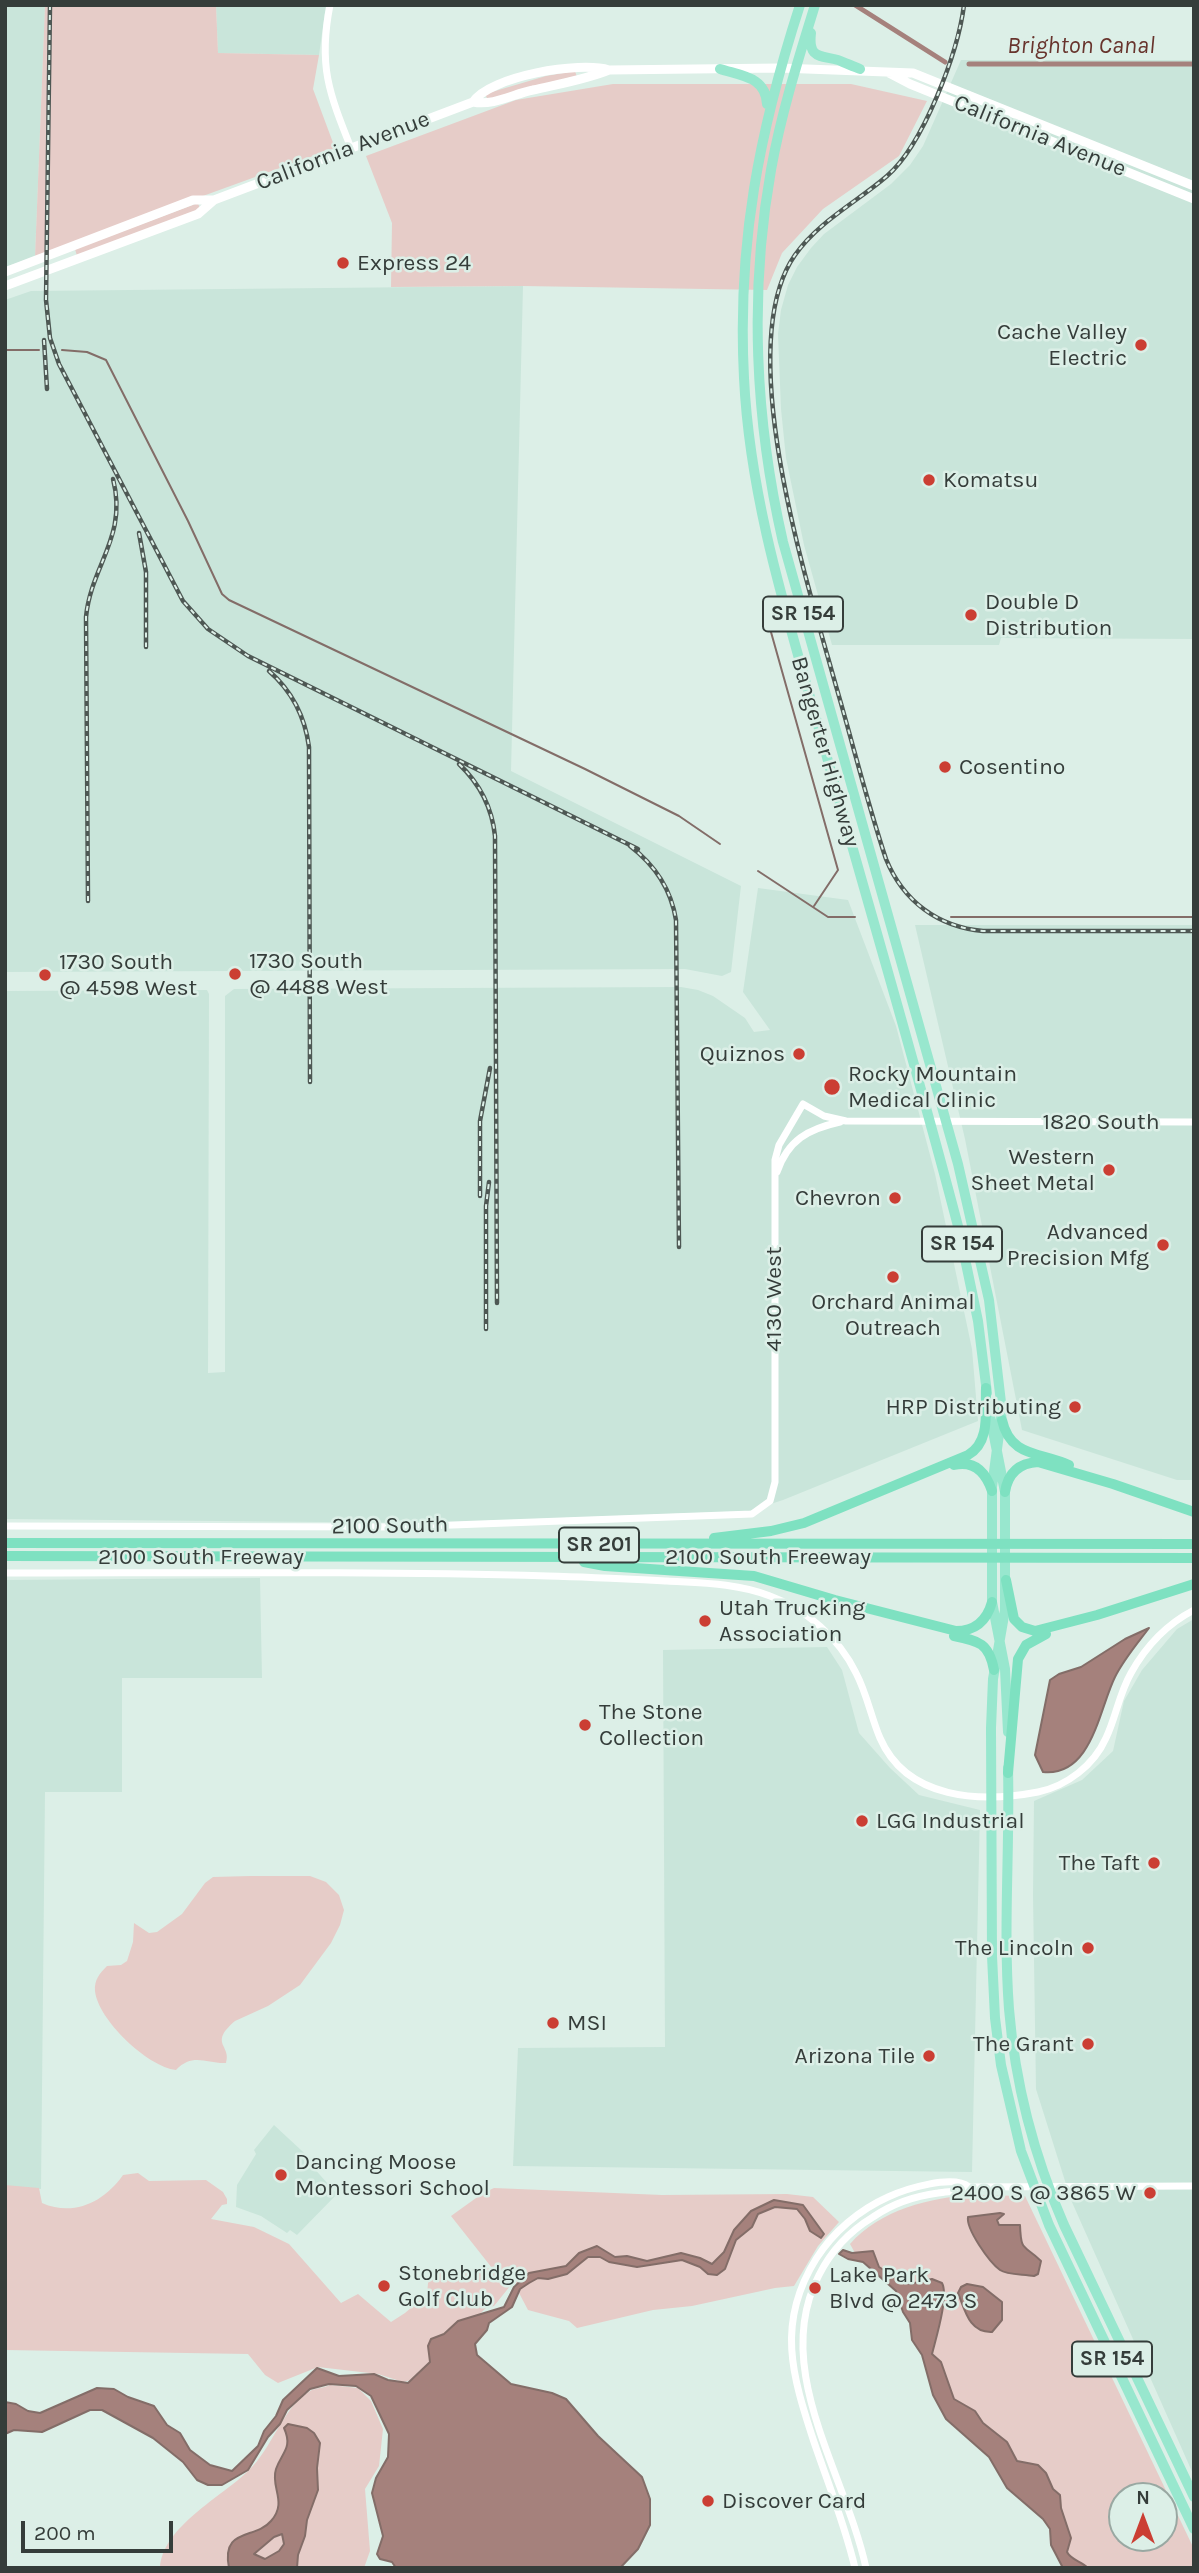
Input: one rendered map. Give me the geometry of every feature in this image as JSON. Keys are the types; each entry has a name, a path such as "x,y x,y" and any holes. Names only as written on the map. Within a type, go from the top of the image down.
{"highway":[{"name":"Bangerter Highway","path":"800,5 768,112 753,188 743,282 744,376 754,475 773,567 931,1122 968,1268 978,1321 990,1420 1005,1492 1004,1620 994,1670 991,1795 992,1956 997,2031 1013,2118 1034,2187 1068,2268 1194,2529"},
{"name":"Bangerter Highway","path":"815,5 795,69 771,172 760,254 758,363 768,468 789,565 970,1207 989,1300 1002,1420 992,1491 992,1602 1007,1688 1007,1936 1011,2030 1027,2117 1048,2187 1070,2238 1194,2497"},
{"path":"811,19 810,43 815,54 860,69"},
{"path":"720,69 760,83 766,92 768,112"},
{"path":"915,1479 968,1455 981,1445 984,1435 986,1388"},
{"path":"1002,1420 1006,1435 1018,1448 1057,1459 1114,1484"},
{"path":"1005,1492 1012,1473 1021,1466 1032,1462 1044,1463 1194,1512"},
{"path":"539,1545 690,1540 771,1531 804,1523 956,1464 965,1463 983,1472 992,1491"},
{"name":"2100 South Freeway","path":"5,1543 1194,1544"},
{"name":"2100 South Freeway","path":"5,1556 1194,1558"},
{"path":"561,1557 605,1566 754,1576 960,1631 970,1630 980,1624 989,1612 992,1602"},
{"path":"1006,1580 1014,1619 1031,1631 1097,1615 1194,1584"},
{"path":"865,1606 979,1642 990,1654 994,1670"},
{"path":"1008,1773 1016,1671 1020,1654 1026,1645 1037,1637 1087,1621 1097,1615"}],"main road":[{"name":"California Avenue","path":"473,102 484,91 529,76 583,66 609,70 780,68 912,73 1194,186"},
{"name":"California Avenue","path":"5,286 198,214 214,200 473,102 490,103 530,90 585,79 609,70"},
{"name":"California Avenue","path":"887,73 1194,198"},
{"name":"California Avenue","path":"5,272 193,200 214,200"}],"street":[{"path":"330,5 324,44 327,80 351,148"},
{"name":"1820 South","path":"803,1104 824,1116 846,1121 1194,1122"},
{"name":"4130 West","path":"770,1501 775,1482 775,1160 779,1145 803,1104"},
{"path":"774,1182 781,1160 801,1135 846,1121"},
{"name":"2100 South","path":"5,1526 429,1526 743,1514 758,1511 770,1501"},
{"path":"5,1573 506,1575 640,1580 747,1589 790,1605 825,1631 840,1647 861,1682 881,1740 897,1763 909,1776 946,1794 1008,1795 1057,1787 1082,1770 1097,1754 1107,1737 1121,1693 1146,1650 1163,1631 1194,1609"},
{"path":"855,2568 794,2376 791,2337 797,2302 808,2274 824,2248 847,2223 864,2210 915,2188 950,2183 964,2183 969,2187"},
{"path":"866,2568 804,2375 802,2339 806,2308 825,2264 841,2243 863,2223 908,2200 969,2187 1194,2186"}],"shaded area":[{"path":"45,5 216,5 218,53 319,55 313,89 335,148 35,257"},
{"path":"216,5 326,5 319,55 218,53"},
{"path":"5,7 45,7 35,257 5,267"},
{"path":"961,60 1194,60 1194,639 1001,638 999,645 832,645 804,545 786,458 778,334 781,310 788,285 811,248 824,234 891,184 910,165 923,146"},
{"path":"575,71 577,77 488,100 485,94 546,76"},
{"path":"613,84 851,84 927,101 899,156 823,209 782,253 767,290 391,287 392,223 366,156 516,100"},
{"path":"198,203 200,209 77,256 75,249"},
{"path":"523,286 511,771 741,886 731,972 722,976 685,969 5,972 5,300 31,291"},
{"path":"758,888 848,900 896,1026 935,1174 972,1349 978,1421 783,1500 749,1511 429,1523 5,1519 5,991 207,990 208,1373 225,1372 225,996 234,989 681,987 713,996 745,1018 754,1032 770,1030 743,992"},
{"path":"915,925 1194,925 1194,1480 1177,1480 1022,1430 965,1139"},
{"path":"260,1578 262,1678 122,1678 122,1792 45,1792 41,2189 5,2186 5,1580"},
{"path":"1194,1619 1194,2476 1071,2200 1036,2089 1033,1895 1034,1801 1082,1780 1113,1751 1124,1701 1142,1670 1177,1629"},
{"path":"1149,1628 1115,1677 1083,1753 1073,1764 1060,1771 1043,1772 1035,1755 1050,1680 1081,1667 1125,1639"},
{"path":"827,1647 842,1670 859,1733 890,1768 919,1795 980,1810 972,2172 513,2166 518,2048 665,2047 663,1650"},
{"path":"310,1876 326,1882 339,1895 344,1910 340,1925 331,1943 300,1985 268,2006 235,2021 227,2029 222,2040 226,2063 194,2060 176,2070 165,2067 139,2051 115,2028 98,2003 95,1991 97,1980 107,1966 121,1965 127,1961 133,1942 134,1923 149,1933 157,1932 182,1914 205,1883 213,1877"},
{"name":"Dancing Moose Montessori School","path":"274,2125 315,2163 312,2166 337,2194 297,2235 290,2230 287,2233 261,2216 236,2207 237,2185 256,2154 254,2150"},
{"name":"Stonebridge Golf Club","path":"138,2173 149,2181 206,2180 223,2192 227,2199 227,2204 222,2205 211,2219 254,2227 289,2244 341,2303 358,2294 391,2322 427,2294 429,2273 492,2268 451,2216 494,2188 662,2195 787,2194 813,2197 839,2222 818,2246 794,2286 692,2306 653,2310 577,2328 569,2321 528,2310 515,2280 494,2306 486,2308 411,2380 403,2382 378,2374 318,2367 278,2383 265,2375 248,2354 5,2350 5,2185 39,2188 42,2203 54,2207 77,2207 107,2193 123,2175"},
{"path":"975,2195 1025,2196 1162,2482 1108,2482 1108,2552 1178,2552 1178,2516 1194,2549 1194,2568 1074,2568 1047,2516 950,2408 899,2285 855,2253 850,2244 862,2232 891,2214 941,2199"},
{"path":"774,2200 803,2205 824,2234 821,2238 810,2231 797,2209 775,2207 758,2214 752,2227 736,2240 725,2269 717,2275 708,2274 700,2267 682,2260 637,2267 609,2262 600,2257 588,2257 567,2274 548,2279 538,2278 520,2289 512,2307 489,2323 487,2330 475,2344 477,2355 511,2384 552,2393 566,2399 598,2436 642,2477 650,2499 650,2525 638,2549 620,2568 396,2568 392,2562 380,2559 377,2554 383,2536 372,2493 376,2478 388,2457 389,2434 371,2396 356,2386 329,2384 310,2389 287,2410 248,2470 222,2485 208,2485 197,2480 183,2462 153,2438 102,2410 90,2410 42,2432 14,2430 5,2434 5,2402 40,2413 97,2388 114,2389 154,2406 167,2425 180,2433 190,2450 210,2465 232,2471 258,2446 283,2400 317,2368 339,2376 374,2374 388,2380 408,2383 430,2362 428,2346 431,2339 444,2334 458,2321 504,2307 514,2287 529,2273 566,2266 579,2253 597,2246 615,2257 627,2256 647,2261 681,2253 712,2264 724,2252 734,2230 751,2211"},
{"path":"1004,2214 997,2220 999,2225 1020,2225 1024,2247 1041,2261 1038,2274 1034,2276 1003,2272 979,2245 968,2217"},
{"path":"843,2250 852,2253 873,2251 879,2267 910,2284 932,2279 942,2283 943,2307 932,2354 941,2362 954,2399 975,2411 983,2423 1007,2442 1017,2461 1038,2465 1046,2473 1053,2489 1060,2495 1061,2508 1071,2538 1067,2552 1088,2568 1063,2568 1051,2545 1050,2529 1043,2519 1007,2488 989,2457 946,2419 933,2395 922,2355 912,2340 910,2323 896,2291 863,2262 839,2254"},
{"path":"967,2284 983,2287 1002,2302 1002,2320 992,2332 978,2329 969,2319 958,2293 961,2287"},
{"path":"330,2385 358,2388 371,2401 383,2429 379,2466 365,2489 370,2551 364,2568 160,2568 163,2553 182,2526 257,2462 284,2418 300,2399 312,2390"},
{"path":"288,2424 307,2428 320,2443 318,2490 307,2520 297,2568 229,2568 228,2555 235,2540 264,2527 276,2514 276,2469 287,2445 284,2428","holes":["282,2534 284,2544 279,2551 265,2559 254,2554 274,2537"]}],"waterway":[{"name":"Brighton Canal","path":"855,5 945,62"},
{"name":"Brighton Canal","path":"969,64 1194,64"},
{"path":"5,350 39,350"},
{"path":"62,350 87,352 106,360 222,594 229,600 585,769 679,816 720,844"},
{"path":"769,625 838,870 814,906"},
{"path":"758,871 828,917 855,917"},
{"path":"951,917 1194,917"}],"railway":[{"path":"50,5 46,300 50,338 59,364 183,601 208,629 248,656 638,849"},
{"path":"964,5 955,48 937,97 913,143 887,176 827,222 805,243 795,255 777,296 770,347 772,405 794,529 879,838 893,874 912,899 937,918 983,931 1194,931"},
{"path":"44,340 47,389"},
{"path":"88,901 86,617 94,582 116,518 113,479"},
{"path":"139,533 146,572 146,647"},
{"path":"269,671 296,705 309,747 310,1082"},
{"path":"459,764 484,797 495,836 497,1303"},
{"path":"630,846 647,861 660,878 670,898 676,920 679,1247"},
{"path":"480,1196 480,1121 490,1068"},
{"path":"486,1329 486,1206 489,1182"}],"place":[{"name":"Express 24","path":"343,263"},
{"name":"Cache Valley Electric","path":"1141,345"},
{"name":"Komatsu","path":"929,480"},
{"name":"Double D Distribution","path":"971,615"},
{"name":"Cosentino","path":"945,767"},
{"name":"1730 South @ 4488 West","path":"235,974"},
{"name":"1730 South @ 4598 West","path":"45,975"},
{"name":"Quiznos","path":"799,1054"},
{"name":"Rocky Mountain Medical Clinic","path":"832,1087"},
{"name":"Western Sheet Metal","path":"1109,1170"},
{"name":"Chevron","path":"895,1198"},
{"name":"Advanced Precision Mfg","path":"1163,1245"},
{"name":"Orchard Animal Outreach","path":"893,1277"},
{"name":"HRP Distributing","path":"1075,1407"},
{"name":"Utah Trucking Association","path":"705,1621"},
{"name":"The Stone Collection","path":"585,1725"},
{"name":"LGG Industrial","path":"862,1821"},
{"name":"The Taft","path":"1154,1863"},
{"name":"The Lincoln","path":"1088,1948"},
{"name":"MSI","path":"553,2023"},
{"name":"The Grant","path":"1088,2044"},
{"name":"Arizona Tile","path":"929,2056"},
{"name":"Dancing Moose Montessori School","path":"281,2175"},
{"name":"2400 S @ 3865 W","path":"1150,2193"},
{"name":"Stonebridge Golf Club","path":"384,2286"},
{"name":"Lake Park Blvd @ 2473 S","path":"815,2288"},
{"name":"Discover Card","path":"708,2501"}]}
